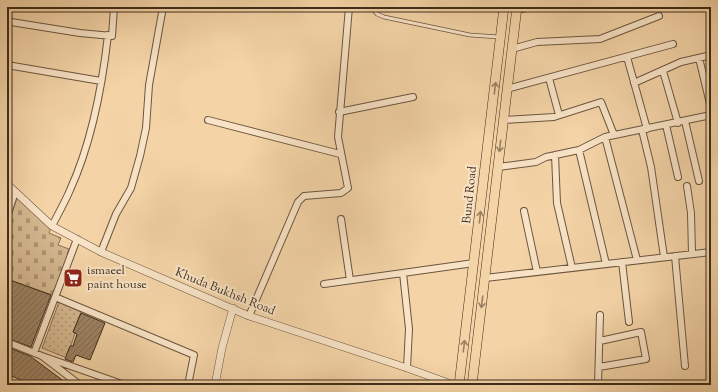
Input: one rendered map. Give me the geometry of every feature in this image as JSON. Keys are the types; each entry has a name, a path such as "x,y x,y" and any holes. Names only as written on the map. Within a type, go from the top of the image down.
{"main road":[{"name":"Bund Road","path":"459,385 504,7"},
{"name":"Bund Road","path":"472,385 517,8"}],"street":[{"path":"7,18 11,22 80,33 112,36 114,7"},
{"path":"101,252 116,214 131,188 140,156 146,128 149,85 163,7"},
{"path":"249,316 298,202 304,196 341,193 348,188 345,169 340,154 338,137 349,7"},
{"path":"517,8 531,7"},
{"path":"512,49 538,42 600,40 659,16"},
{"path":"52,226 70,190 86,147 100,96 108,35"},
{"path":"507,89 673,44"},
{"path":"627,56 645,129 664,257"},
{"path":"634,83 681,62 706,56"},
{"path":"698,58 711,108"},
{"path":"7,65 101,81"},
{"path":"663,71 678,123"},
{"path":"549,78 559,115"},
{"path":"339,112 413,97"},
{"path":"504,120 559,115 601,102 614,135"},
{"path":"498,167 536,162 555,155 579,150 605,137 711,115"},
{"path":"208,120 340,154"},
{"path":"686,121 699,181"},
{"path":"666,125 678,177"},
{"path":"605,137 637,260"},
{"path":"579,150 606,264"},
{"path":"555,155 557,203 572,268"},
{"name":"Khuda Bukhsh Road","path":"7,184 52,226 101,252 249,316 454,385"},
{"path":"687,186 691,213 692,254"},
{"path":"7,216 14,195"},
{"path":"524,212 537,272"},
{"path":"341,219 350,280"},
{"path":"34,353 76,239"},
{"path":"485,278 711,252"},
{"path":"675,256 685,366"},
{"path":"622,262 629,322"},
{"path":"324,284 474,264"},
{"path":"403,273 409,329 407,368"},
{"path":"55,297 194,355 188,385"},
{"path":"710,311 711,303"},
{"path":"215,385 222,348 233,308"},
{"path":"598,385 600,315"},
{"path":"599,367 646,359 641,332 600,342"},
{"path":"7,342 125,385"},
{"path":"42,356 80,385"}],"lane":[{"path":"371,7 377,14 384,17 470,35 500,38"}],"green space":[{"path":"18,195 52,226 49,233 61,238 58,245 69,249 67,254 69,255 55,296 7,279 7,228"},
{"path":"59,302 81,312 73,332 75,333 67,358 42,348"}],"building":[{"path":"7,279 51,295 31,347 7,338"},
{"path":"81,313 105,323 90,360 76,355 73,362 65,359 70,346 73,346 77,334 73,332"},
{"path":"7,347 30,356 69,385 32,385 7,374"}],"place":[{"name":"ismaeel paint house","path":"73,278"}]}
